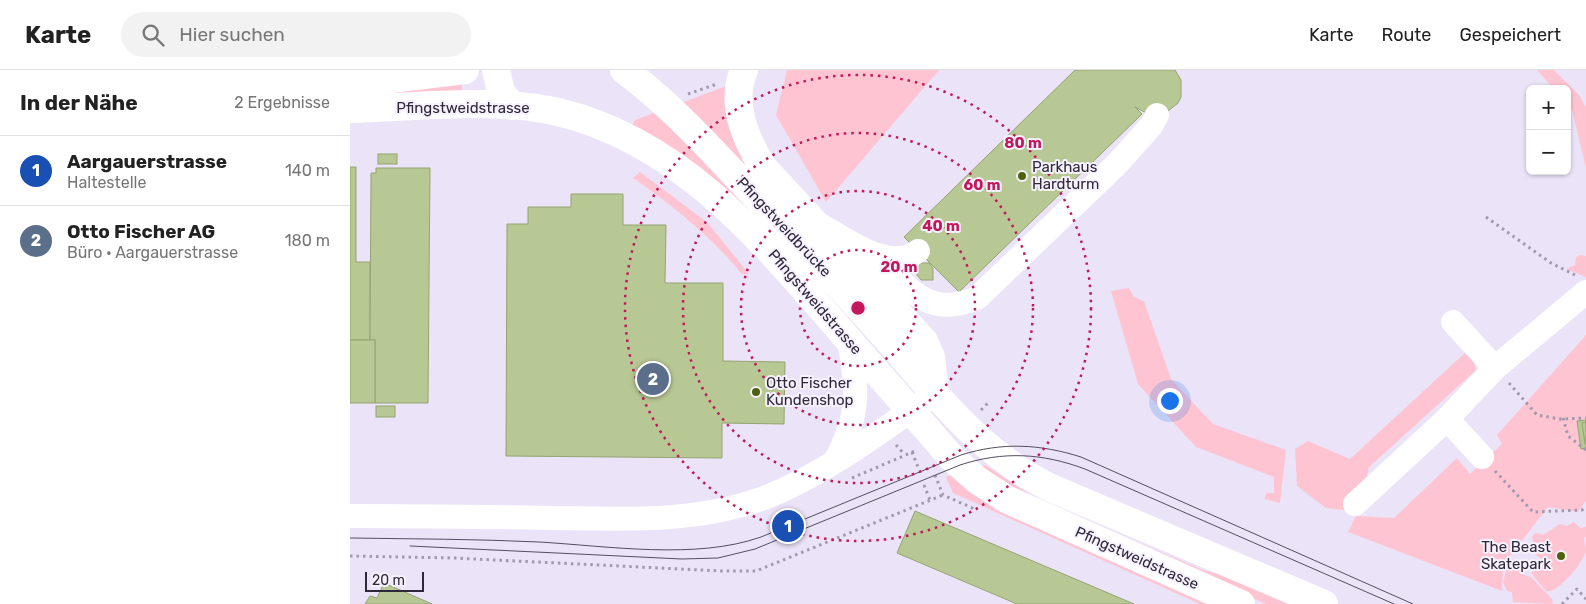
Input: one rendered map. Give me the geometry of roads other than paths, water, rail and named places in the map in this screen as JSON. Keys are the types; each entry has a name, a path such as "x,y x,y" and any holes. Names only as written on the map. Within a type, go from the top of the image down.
{"main road":[{"path":"350,84 465,70"},
{"path":"496,70 501,92 512,106"},
{"name":"Pfingstweidbrücke","path":"624,70 672,111 708,146 866,314 936,393"},
{"path":"744,70 739,88 738,103 742,123 751,146 769,176 924,341 931,357 936,393"},
{"name":"Pfingstweidstrasse","path":"350,109 512,106 557,112 604,126 632,140 669,162 724,204 750,228 960,465 1006,499 1241,604"},
{"name":"Pfingstweidstrasse","path":"936,393 988,448 1027,476 1324,604"}],"street":[{"path":"812,221 876,255 912,292 925,302 977,308 988,290 1116,164 1151,126 1157,115"},
{"path":"876,255 902,258 918,251"},
{"path":"1355,504 1447,419 1495,368 1586,292"},
{"path":"1454,322 1495,368"},
{"path":"836,460 846,440 855,408 856,383 849,340"},
{"path":"350,516 663,519 730,509 766,497 836,460 936,393"},
{"path":"1447,419 1482,457"}],"tram line":[{"path":"350,538 515,541 652,550 709,548 736,544 761,537 961,455 991,448 1021,446 1051,449 1081,457 1413,604"},
{"path":"410,546 682,559 718,558 755,549 960,465 992,457 1022,456 1053,460 1085,469 1394,604"}],"place":[{"name":"Parkhaus Hardturm","path":"1022,176"},
{"name":"Otto Fischer AG","path":"653,379"},
{"name":"Otto Fischer Kundenshop","path":"756,392"},
{"name":"Aargauerstrasse","path":"788,526"},
{"name":"The Beast Skatepark","path":"1561,556"}]}
